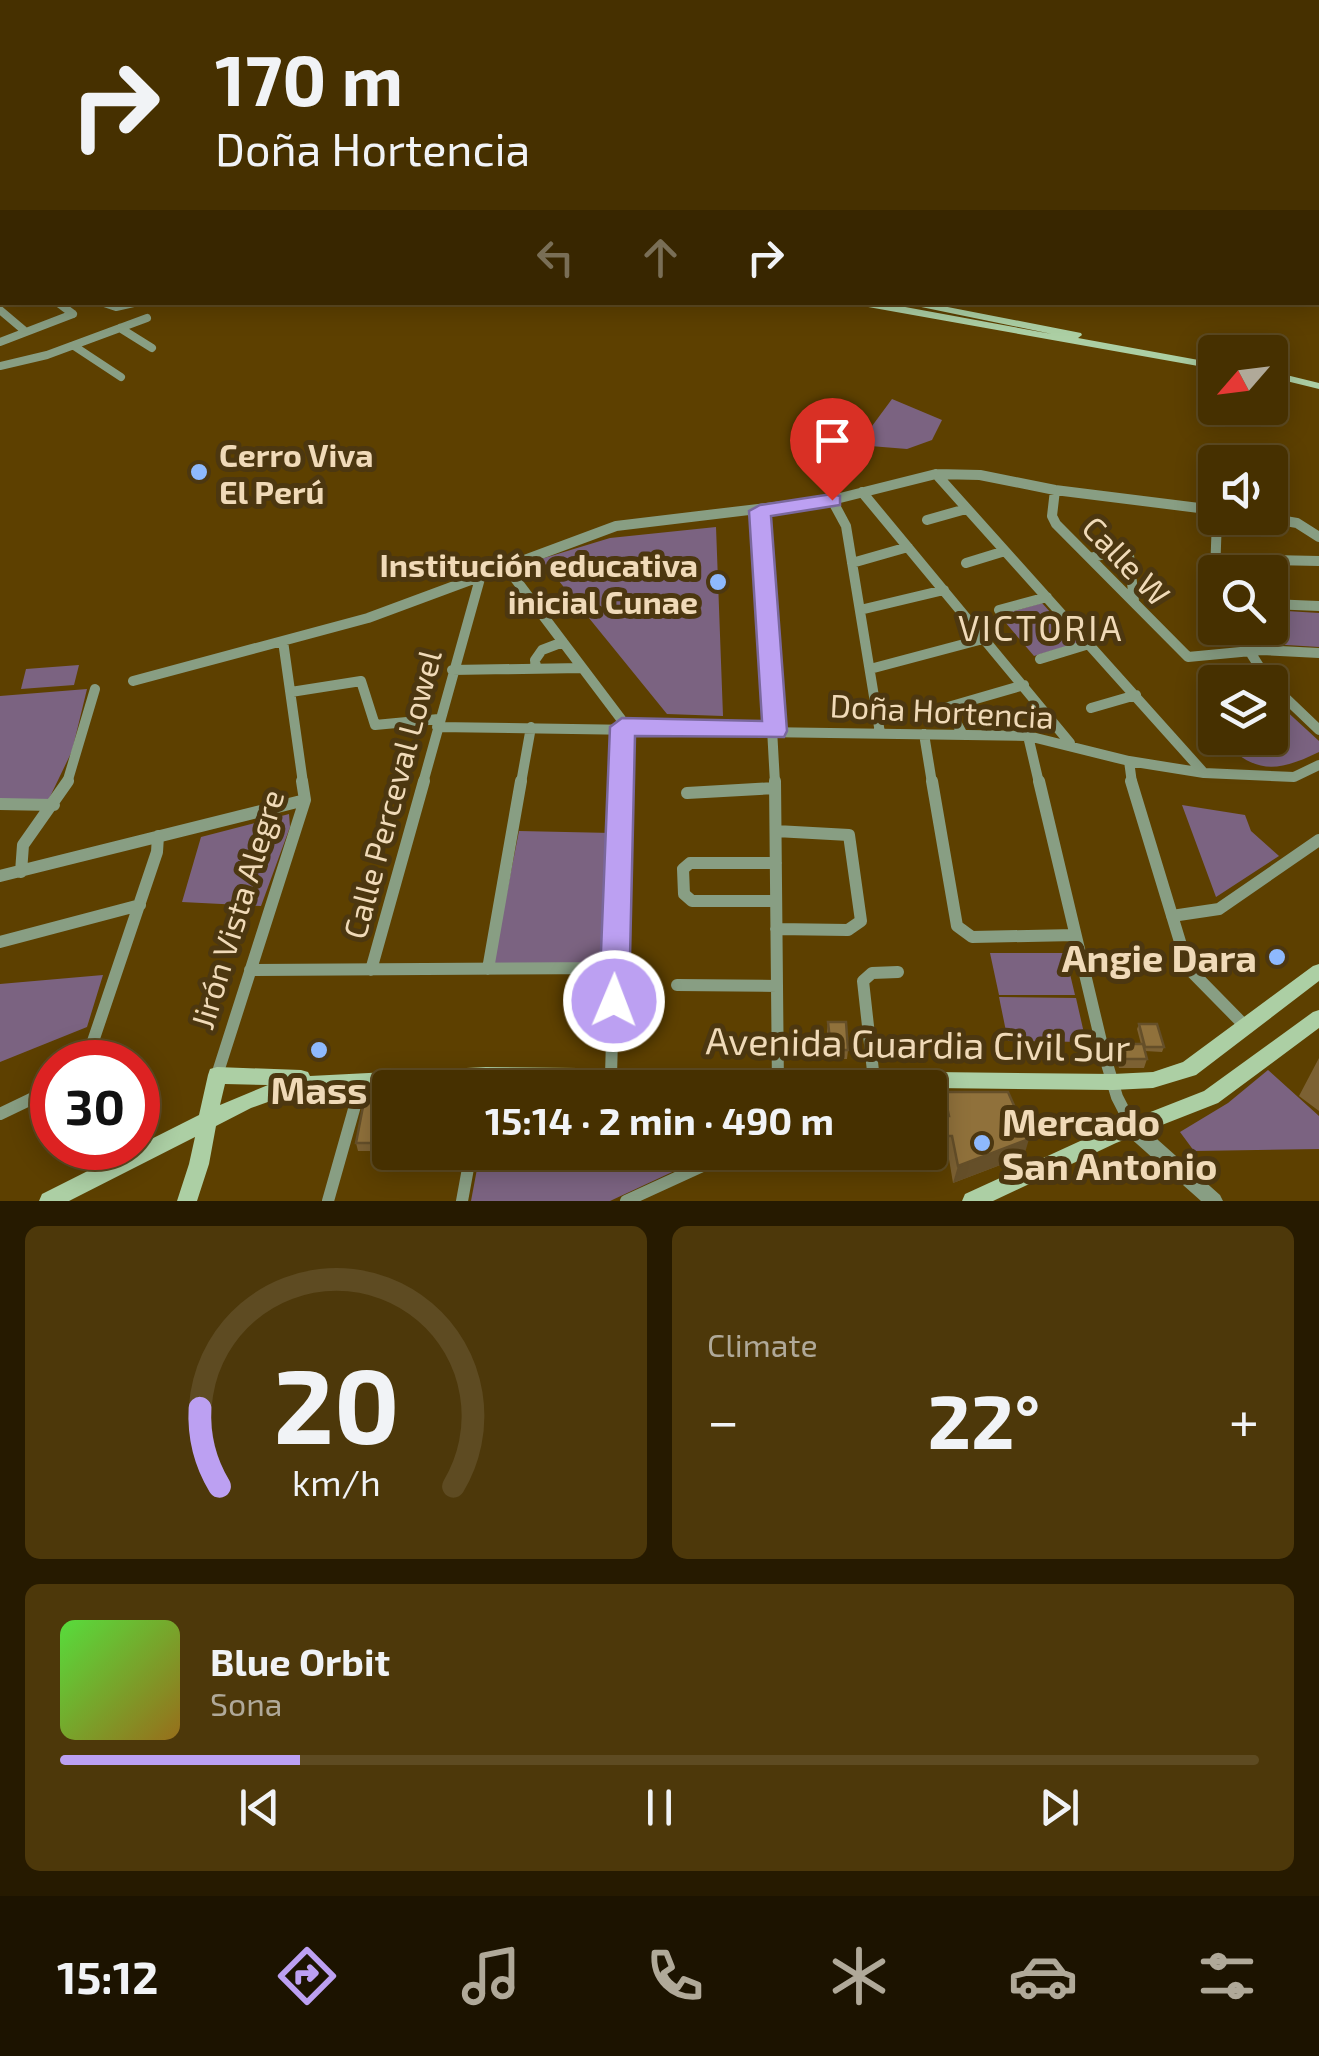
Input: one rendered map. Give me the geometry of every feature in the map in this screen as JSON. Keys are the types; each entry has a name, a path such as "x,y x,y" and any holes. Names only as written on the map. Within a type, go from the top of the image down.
{"main road":[{"path":"876,305 1198,360"},
{"path":"917,305 1198,360"},
{"path":"1288,381 1319,389"},
{"name":"Avenida Guardia Civil Sur","path":"947,1081 1112,1082 1179,1074 1319,971"},
{"path":"972,1201 1110,1137 1210,1098 1319,1018"},
{"path":"186,1201 210,1120 218,1075"},
{"name":"Avenida Guardia Civil Sur","path":"218,1075 372,1080"},
{"name":"Avenida Guardia Civil Sur","path":"49,1201 210,1120 290,1086 362,1080"}],"street":[{"path":"0,342 73,314 61,305"},
{"path":"0,310 26,332"},
{"path":"0,366 74,346 148,318"},
{"path":"120,328 152,348"},
{"path":"74,346 121,376"},
{"path":"936,474 1204,773"},
{"path":"133,681 368,618 504,564 616,526 832,500 936,474 980,474 1056,490 1198,508"},
{"name":"Calle W","path":"1056,490 1053,520 1188,657 1247,651"},
{"path":"862,492 1070,744"},
{"path":"832,500 846,526 880,733"},
{"path":"927,520 966,508"},
{"path":"760,511 775,731 778,1070"},
{"path":"1288,521 1319,537"},
{"path":"852,562 908,547"},
{"path":"1091,558 1116,550 1129,555 1134,601"},
{"path":"966,563 1004,551"},
{"path":"1288,561 1319,562"},
{"path":"504,564 622,727 612,1070"},
{"name":"Calle Perceval Lowel","path":"371,970 481,575"},
{"path":"860,610 944,590"},
{"path":"999,610 1046,597"},
{"path":"1288,605 1319,606"},
{"path":"870,669 983,638"},
{"name":"Jirón Vista Alegre","path":"218,1075 305,800 283,642"},
{"path":"536,668 537,655 563,642"},
{"path":"1040,658 1089,644"},
{"path":"1244,645 1257,665"},
{"path":"1247,651 1319,652"},
{"path":"452,670 582,668"},
{"name":"Doña Hortencia","path":"291,692 360,681 375,725 1028,736 1129,762 1204,773 1294,776 1319,766"},
{"path":"964,734 948,707 1024,685"},
{"path":"20,872 23,845 54,806 74,763 95,689"},
{"path":"1091,708 1136,695"},
{"path":"1288,700 1319,730"},
{"path":"488,969 530,727"},
{"path":"924,734 957,926 964,933 1075,935"},
{"path":"1028,736 1112,1082 1134,1130 1214,1201"},
{"path":"1129,762 1132,786 1188,968 1246,1028"},
{"path":"687,793 775,788"},
{"path":"0,876 305,800"},
{"path":"0,804 54,806"},
{"path":"776,831 849,835 854,842 860,922 848,930 776,930"},
{"path":"94,1040 140,906 158,836"},
{"path":"1172,916 1219,909 1319,840"},
{"path":"776,863 690,862 682,868 684,894 692,901 776,900"},
{"path":"0,942 140,906"},
{"path":"250,970 615,968"},
{"path":"873,1070 863,981 872,973 898,972"},
{"path":"677,985 777,986"},
{"path":"328,1201 362,1080"},
{"path":"0,1114 30,1100"},
{"path":"462,1201 468,1170"},
{"path":"626,1201 694,1170"}],"shaded area":[{"path":"892,399 942,420 932,440 907,449 858,445"},
{"path":"716,527 723,716 667,714 541,559 610,538"},
{"path":"1042,603 1078,643 1034,656 999,615"},
{"path":"1288,611 1319,613 1319,647 1287,645"},
{"path":"79,665 74,685 21,689 26,669"},
{"path":"87,689 72,751 47,803 0,802 0,696"},
{"path":"1288,713 1319,741 1319,752 1289,764 1265,766 1239,755 1288,755"},
{"path":"1182,805 1245,815 1251,831 1279,856 1216,897"},
{"path":"289,814 290,827 261,906 182,902 201,837"},
{"path":"519,831 612,833 606,964 493,963"},
{"path":"990,953 1065,953 1075,995 999,995"},
{"path":"103,975 87,1027 55,1040 30,1040 30,1050 0,1062 0,984"},
{"path":"999,997 1076,998 1086,1042 1008,1041"},
{"path":"1268,1070 1319,1116 1319,1149 1194,1151 1180,1132 1228,1103"},
{"path":"477,1170 677,1170 610,1201 471,1201"}],"building":[{"path":"828,1022 846,1022 848,1050 831,1050"},
{"path":"1139,1024 1157,1024 1164,1047 1145,1047"},
{"path":"1117,1044 1143,1044 1147,1059 1122,1059"},
{"name":"Mercado San Antonio","path":"947,1092 1008,1092 1029,1139 958,1166 952,1136 947,1136"},
{"path":"365,1096 372,1096 372,1143 356,1143"}],"place":[{"name":"Cerro Viva El Perú","path":"199,472"},
{"name":"Institución educativa inicial Cunae","path":"718,582"},
{"name":"Angie Dara","path":"1277,957"},
{"name":"Mass","path":"319,1050"},
{"name":"Mercado San Antonio","path":"982,1143"}],"district":[{"name":"VICTORIA","path":"1041,627"}],"route":[{"path":"614,1001 622,727 775,731 760,511 832,500"}]}
